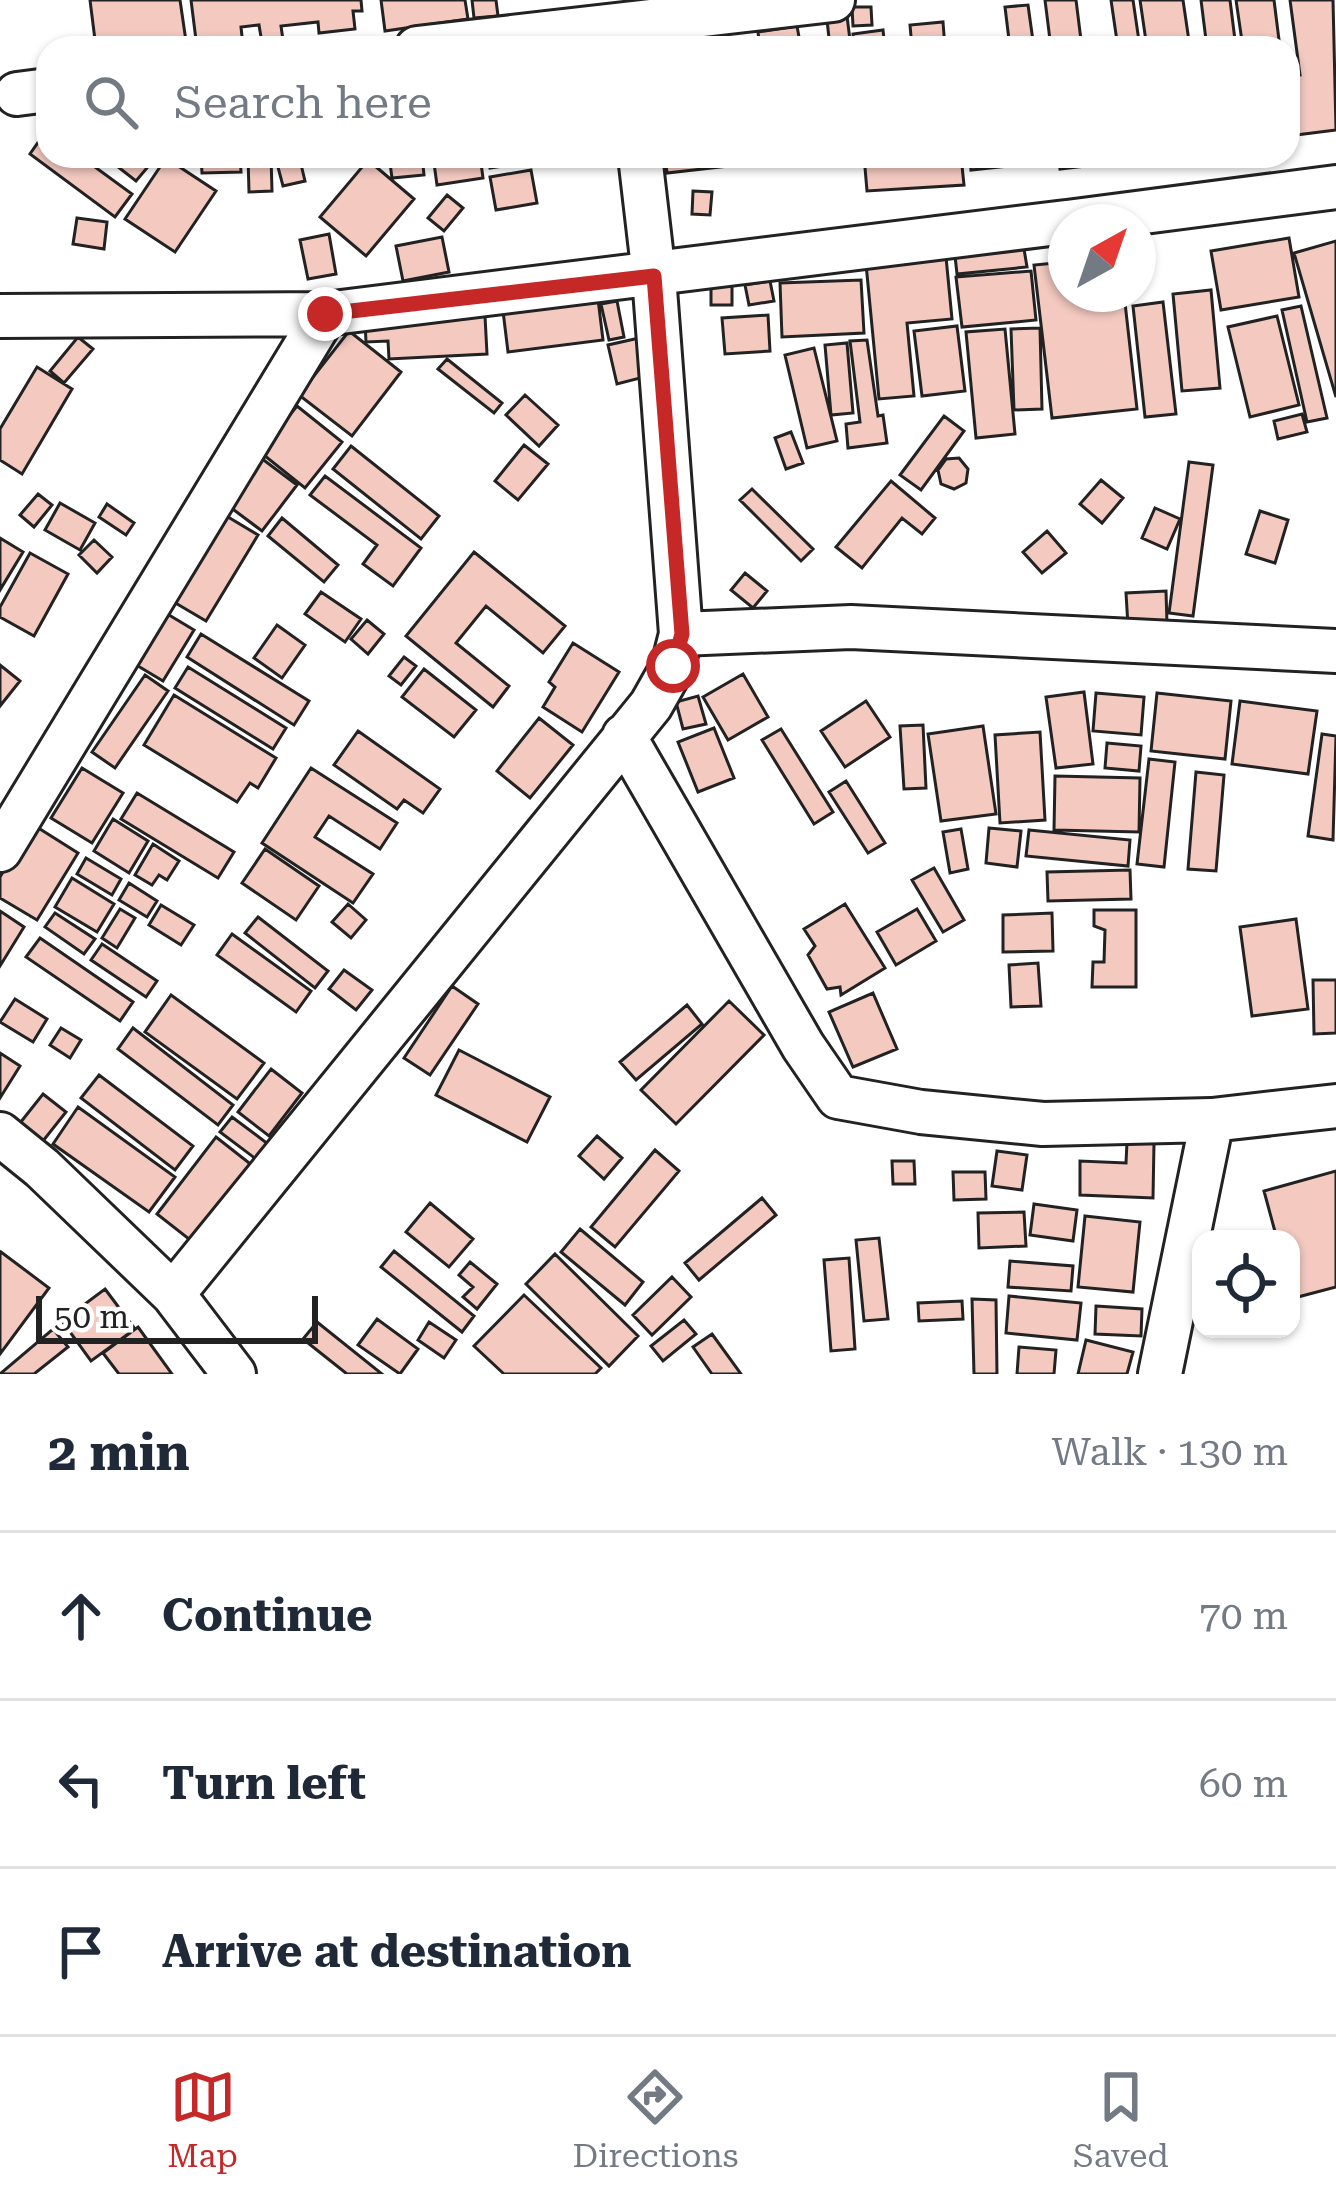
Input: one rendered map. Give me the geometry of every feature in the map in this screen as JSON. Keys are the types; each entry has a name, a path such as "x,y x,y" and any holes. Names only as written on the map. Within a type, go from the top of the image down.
{"street":[{"path":"520,36 833,0"},
{"path":"173,1294 651,704 673,666 682,634 641,168"},
{"path":"1156,210 1336,187"},
{"path":"0,316 325,314 1048,224"},
{"path":"0,850 325,314"},
{"path":"682,634 851,627 1336,650"},
{"path":"624,736 803,1046 838,1096 921,1112 1043,1124 1212,1120 1336,1106"},
{"path":"1160,1374 1212,1120"},
{"path":"0,1134 173,1294 234,1374"}],"building":[{"path":"90,0 180,0 185,36 94,36"},
{"path":"191,0 361,0 362,11 353,11 355,29 319,33 318,22 281,26 282,36 261,36 259,25 241,27 242,36 196,36"},
{"path":"381,0 465,0 468,19 385,31"},
{"path":"472,0 496,0 498,16 474,18"},
{"path":"1045,0 1076,0 1080,36 1050,36"},
{"path":"1111,0 1133,0 1138,36 1116,36"},
{"path":"1140,0 1183,0 1188,36 1145,36"},
{"path":"1201,0 1230,0 1234,36 1206,36"},
{"path":"1236,0 1274,0 1278,36 1241,36"},
{"path":"1290,0 1333,0 1336,130 1300,134 1300,36 1295,36"},
{"path":"1028,5 1032,36 1009,36 1005,7"},
{"path":"852,7 871,7 872,25 853,26"},
{"path":"846,8 850,36 829,36 826,10"},
{"path":"943,22 944,36 911,36 910,25"},
{"path":"797,26 799,36 758,36 758,32"},
{"path":"883,30 884,36 853,36"},
{"path":"49,168 96,168 132,194 115,217"},
{"path":"119,168 147,168 136,181"},
{"path":"159,168 181,168 216,191 175,252 125,219"},
{"path":"202,168 241,168 241,172 202,173"},
{"path":"248,168 271,168 272,191 249,192"},
{"path":"278,168 302,168 305,181 283,186"},
{"path":"361,168 377,168 414,199 366,256 320,217"},
{"path":"391,168 423,168 424,175 392,178"},
{"path":"435,168 482,168 483,178 437,185"},
{"path":"666,168 712,168 667,173"},
{"path":"865,168 962,168 964,185 867,191"},
{"path":"531,170 537,203 496,210 490,177"},
{"path":"693,191 712,192 710,215 692,214"},
{"path":"447,195 463,208 444,231 428,218"},
{"path":"77,218 107,222 104,249 73,244"},
{"path":"329,234 336,274 308,279 300,240"},
{"path":"442,237 449,272 403,281 396,246"},
{"path":"1289,238 1299,297 1221,310 1211,251"},
{"path":"1336,241 1336,397 1294,253"},
{"path":"1024,249 1027,267 957,274 955,256"},
{"path":"946,257 952,319 907,323 914,396 879,399 866,264"},
{"path":"1048,264 1048,312 1126,312 1137,409 1052,418 1034,265"},
{"path":"1031,271 1036,320 962,327 956,277"},
{"path":"861,280 864,333 782,337 780,283"},
{"path":"770,281 774,301 749,305 745,285"},
{"path":"711,283 732,283 732,305 711,305"},
{"path":"1211,290 1220,388 1182,391 1173,294"},
{"path":"598,299 603,340 508,352 503,311"},
{"path":"617,301 624,337 609,340 601,304"},
{"path":"1163,302 1176,414 1145,417 1134,312 1156,312 1156,303"},
{"path":"1301,306 1327,418 1307,422 1282,310"},
{"path":"768,315 770,351 725,354 722,318"},
{"path":"485,316 487,354 389,359 388,341 366,342 365,322"},
{"path":"1277,316 1299,405 1250,417 1228,327"},
{"path":"957,326 965,391 922,396 914,331"},
{"path":"1040,328 1042,409 1014,410 1011,329"},
{"path":"1005,329 1015,434 976,438 966,332"},
{"path":"349,331 401,372 352,436 299,395"},
{"path":"78,337 93,349 64,383 50,371"},
{"path":"639,338 648,376 617,384 608,345"},
{"path":"867,340 878,416 883,415 887,443 848,448 846,424 860,422 850,341"},
{"path":"847,343 853,413 831,415 825,345"},
{"path":"814,348 837,441 807,448 785,355"},
{"path":"447,359 502,403 494,413 438,369"},
{"path":"37,367 72,389 22,474 0,460 0,429"},
{"path":"525,395 558,425 539,446 506,415"},
{"path":"297,406 342,442 305,488 260,452"},
{"path":"1302,414 1307,432 1278,439 1274,421"},
{"path":"944,416 964,431 921,490 900,475"},
{"path":"791,432 803,463 786,469 775,438"},
{"path":"524,445 548,464 518,500 495,481"},
{"path":"351,446 439,516 421,539 333,469"},
{"path":"261,458 297,485 262,531 226,504"},
{"path":"959,458 968,469 966,483 954,489 941,484 938,470 946,459"},
{"path":"1189,462 1213,465 1193,616 1169,613"},
{"path":"325,476 421,548 393,586 363,564 377,545 310,495"},
{"path":"1101,480 1123,498 1102,523 1080,504"},
{"path":"891,481 935,518 922,534 902,518 862,568 836,547"},
{"path":"752,489 813,549 801,561 740,500"},
{"path":"38,494 52,505 34,527 20,515"},
{"path":"60,503 95,523 80,550 45,530"},
{"path":"107,504 134,523 126,535 99,517"},
{"path":"1155,508 1180,519 1167,549 1142,538"},
{"path":"218,511 258,535 206,621 167,598"},
{"path":"1260,511 1288,520 1275,563 1246,554"},
{"path":"282,518 338,565 324,582 268,536"},
{"path":"1047,531 1066,553 1042,573 1023,552"},
{"path":"0,538 23,552 0,590"},
{"path":"94,540 112,557 97,573 79,555"},
{"path":"474,552 565,626 543,653 486,606 456,643 509,686 493,707 406,636"},
{"path":"30,553 68,574 34,636 0,617 0,607"},
{"path":"745,573 767,591 753,608 731,590"},
{"path":"1166,591 1167,624 1128,626 1126,593"},
{"path":"321,592 361,619 345,642 305,614"},
{"path":"159,609 194,630 163,681 128,660"},
{"path":"367,620 384,634 368,654 351,639"},
{"path":"277,625 305,645 282,678 254,658"},
{"path":"201,634 309,701 294,725 187,657"},
{"path":"573,643 619,672 582,732 543,707 555,687 549,682"},
{"path":"404,657 416,666 401,685 389,676"},
{"path":"0,665 20,681 0,706"},
{"path":"188,667 286,728 273,749 175,688"},
{"path":"424,669 476,710 454,737 402,697"},
{"path":"743,674 768,717 728,740 703,697"},
{"path":"145,675 168,691 115,768 92,752"},
{"path":"1084,692 1093,764 1056,768 1046,697"},
{"path":"1096,693 1144,697 1141,735 1093,731"},
{"path":"1157,693 1231,701 1225,759 1151,751"},
{"path":"174,695 276,758 258,788 250,783 237,802 144,745"},
{"path":"698,696 706,724 683,729 676,702"},
{"path":"866,701 890,737 845,767 821,731"},
{"path":"1240,701 1317,711 1308,774 1232,764"},
{"path":"539,718 573,745 530,798 497,771"},
{"path":"923,725 926,788 904,789 900,726"},
{"path":"983,726 996,814 941,821 928,734"},
{"path":"714,728 734,778 698,792 678,742"},
{"path":"781,729 833,812 814,824 762,740"},
{"path":"358,731 440,789 423,813 404,800 397,809 334,765"},
{"path":"1040,732 1045,820 1000,823 995,735"},
{"path":"1322,734 1336,736 1333,840 1308,836"},
{"path":"1107,743 1141,746 1139,771 1105,768"},
{"path":"1149,759 1175,762 1164,867 1137,864"},
{"path":"82,768 123,793 92,843 51,818"},
{"path":"311,768 397,823 380,849 329,816 315,837 373,874 353,903 262,843"},
{"path":"1196,772 1224,775 1216,871 1188,869"},
{"path":"1055,776 1140,778 1139,832 1054,830"},
{"path":"846,781 885,843 868,853 829,792"},
{"path":"137,793 234,852 218,878 121,819"},
{"path":"113,819 148,841 129,873 94,851"},
{"path":"32,824 78,853 37,920 0,898 0,877"},
{"path":"989,828 1021,831 1017,867 986,863"},
{"path":"961,829 968,869 950,873 943,832"},
{"path":"1029,830 1130,840 1128,866 1026,856"},
{"path":"153,844 179,861 167,880 159,875 152,885 135,875"},
{"path":"265,849 319,886 296,920 242,883"},
{"path":"86,858 121,879 112,895 77,874"},
{"path":"934,868 964,920 943,932 912,880"},
{"path":"1130,870 1131,899 1048,901 1047,872"},
{"path":"72,878 114,904 97,932 55,907"},
{"path":"129,883 157,901 147,917 119,900"},
{"path":"348,904 366,920 351,938 332,922"},
{"path":"845,904 885,968 841,995 840,987 827,989 808,955 815,946 804,929"},
{"path":"161,905 194,925 181,945 149,925"},
{"path":"120,909 135,918 117,948 102,938"},
{"path":"917,909 936,941 896,965 877,932"},
{"path":"1094,910 1136,910 1136,987 1092,987 1093,962 1104,962 1105,930 1094,926"},
{"path":"0,911 24,927 0,966"},
{"path":"55,913 95,939 84,954 45,927"},
{"path":"1052,913 1053,951 1003,952 1003,915"},
{"path":"258,917 328,971 315,988 245,933"},
{"path":"1296,919 1308,1009 1252,1016 1240,927"},
{"path":"232,934 311,991 296,1012 217,955"},
{"path":"40,938 133,1002 120,1021 26,957"},
{"path":"102,944 157,981 146,997 91,960"},
{"path":"1038,963 1041,1006 1011,1007 1009,965"},
{"path":"344,970 372,990 356,1010 329,989"},
{"path":"1313,980 1336,980 1336,1033 1314,1034"},
{"path":"452,986 478,1004 430,1075 404,1058"},
{"path":"873,993 897,1049 853,1067 829,1012"},
{"path":"171,995 264,1063 237,1099 145,1032"},
{"path":"15,999 47,1019 33,1042 0,1022"},
{"path":"729,1001 764,1035 676,1124 641,1090"},
{"path":"687,1005 702,1024 636,1080 620,1062"},
{"path":"61,1028 81,1040 70,1058 50,1045"},
{"path":"133,1028 233,1105 218,1125 118,1049"},
{"path":"459,1050 550,1097 527,1142 436,1095"},
{"path":"0,1053 20,1066 0,1098"},
{"path":"271,1069 302,1093 269,1136 238,1112"},
{"path":"99,1075 193,1146 175,1170 81,1098"},
{"path":"43,1094 66,1112 43,1141 20,1123"},
{"path":"78,1107 175,1177 149,1212 53,1144"},
{"path":"232,1117 268,1144 256,1159 220,1132"},
{"path":"597,1136 622,1158 604,1179 579,1156"},
{"path":"216,1137 253,1166 194,1243 157,1214"},
{"path":"1127,1142 1154,1143 1153,1198 1080,1195 1080,1161 1126,1163"},
{"path":"655,1150 679,1171 615,1247 591,1227"},
{"path":"997,1151 1027,1155 1022,1190 992,1186"},
{"path":"892,1161 914,1161 915,1184 893,1184"},
{"path":"1336,1171 1336,1287 1300,1296 1300,1230 1275,1230 1264,1191"},
{"path":"953,1172 985,1172 986,1199 954,1200"},
{"path":"762,1198 776,1215 699,1280 685,1263"},
{"path":"430,1203 473,1239 449,1267 406,1232"},
{"path":"1034,1204 1077,1210 1073,1241 1030,1235"},
{"path":"1024,1212 1026,1246 979,1248 978,1213"},
{"path":"1085,1216 1140,1222 1133,1292 1078,1287"},
{"path":"580,1229 643,1282 625,1305 561,1252"},
{"path":"879,1238 888,1319 864,1321 856,1240"},
{"path":"394,1251 474,1316 462,1332 381,1267"},
{"path":"0,1254 49,1288 0,1354"},
{"path":"555,1254 638,1336 609,1366 526,1284"},
{"path":"849,1258 855,1349 831,1351 824,1260"},
{"path":"1010,1261 1073,1266 1071,1291 1008,1287"},
{"path":"470,1262 497,1284 477,1309 463,1297 473,1287 459,1275"},
{"path":"672,1277 691,1297 652,1335 633,1315"},
{"path":"105,1289 135,1329 91,1361 62,1321"},
{"path":"524,1295 601,1368 595,1374 504,1374 474,1346"},
{"path":"1009,1296 1081,1303 1077,1340 1006,1333"},
{"path":"972,1299 996,1300 997,1374 974,1374"},
{"path":"962,1301 963,1319 919,1321 918,1303"},
{"path":"1096,1306 1142,1309 1141,1336 1095,1334"},
{"path":"377,1319 418,1349 400,1374 358,1345"},
{"path":"684,1320 696,1334 663,1361 651,1346"},
{"path":"317,1322 382,1374 347,1374 303,1339"},
{"path":"429,1322 456,1340 444,1358 418,1340"},
{"path":"138,1327 172,1374 119,1374 103,1353"},
{"path":"53,1329 68,1347 34,1374 0,1374"},
{"path":"712,1334 741,1374 712,1374 693,1347"},
{"path":"1086,1340 1133,1352 1127,1374 1078,1374"},
{"path":"1019,1347 1056,1350 1054,1374 1017,1374"}],"route":[{"path":"325,314 654,276 682,634 673,666"}]}
